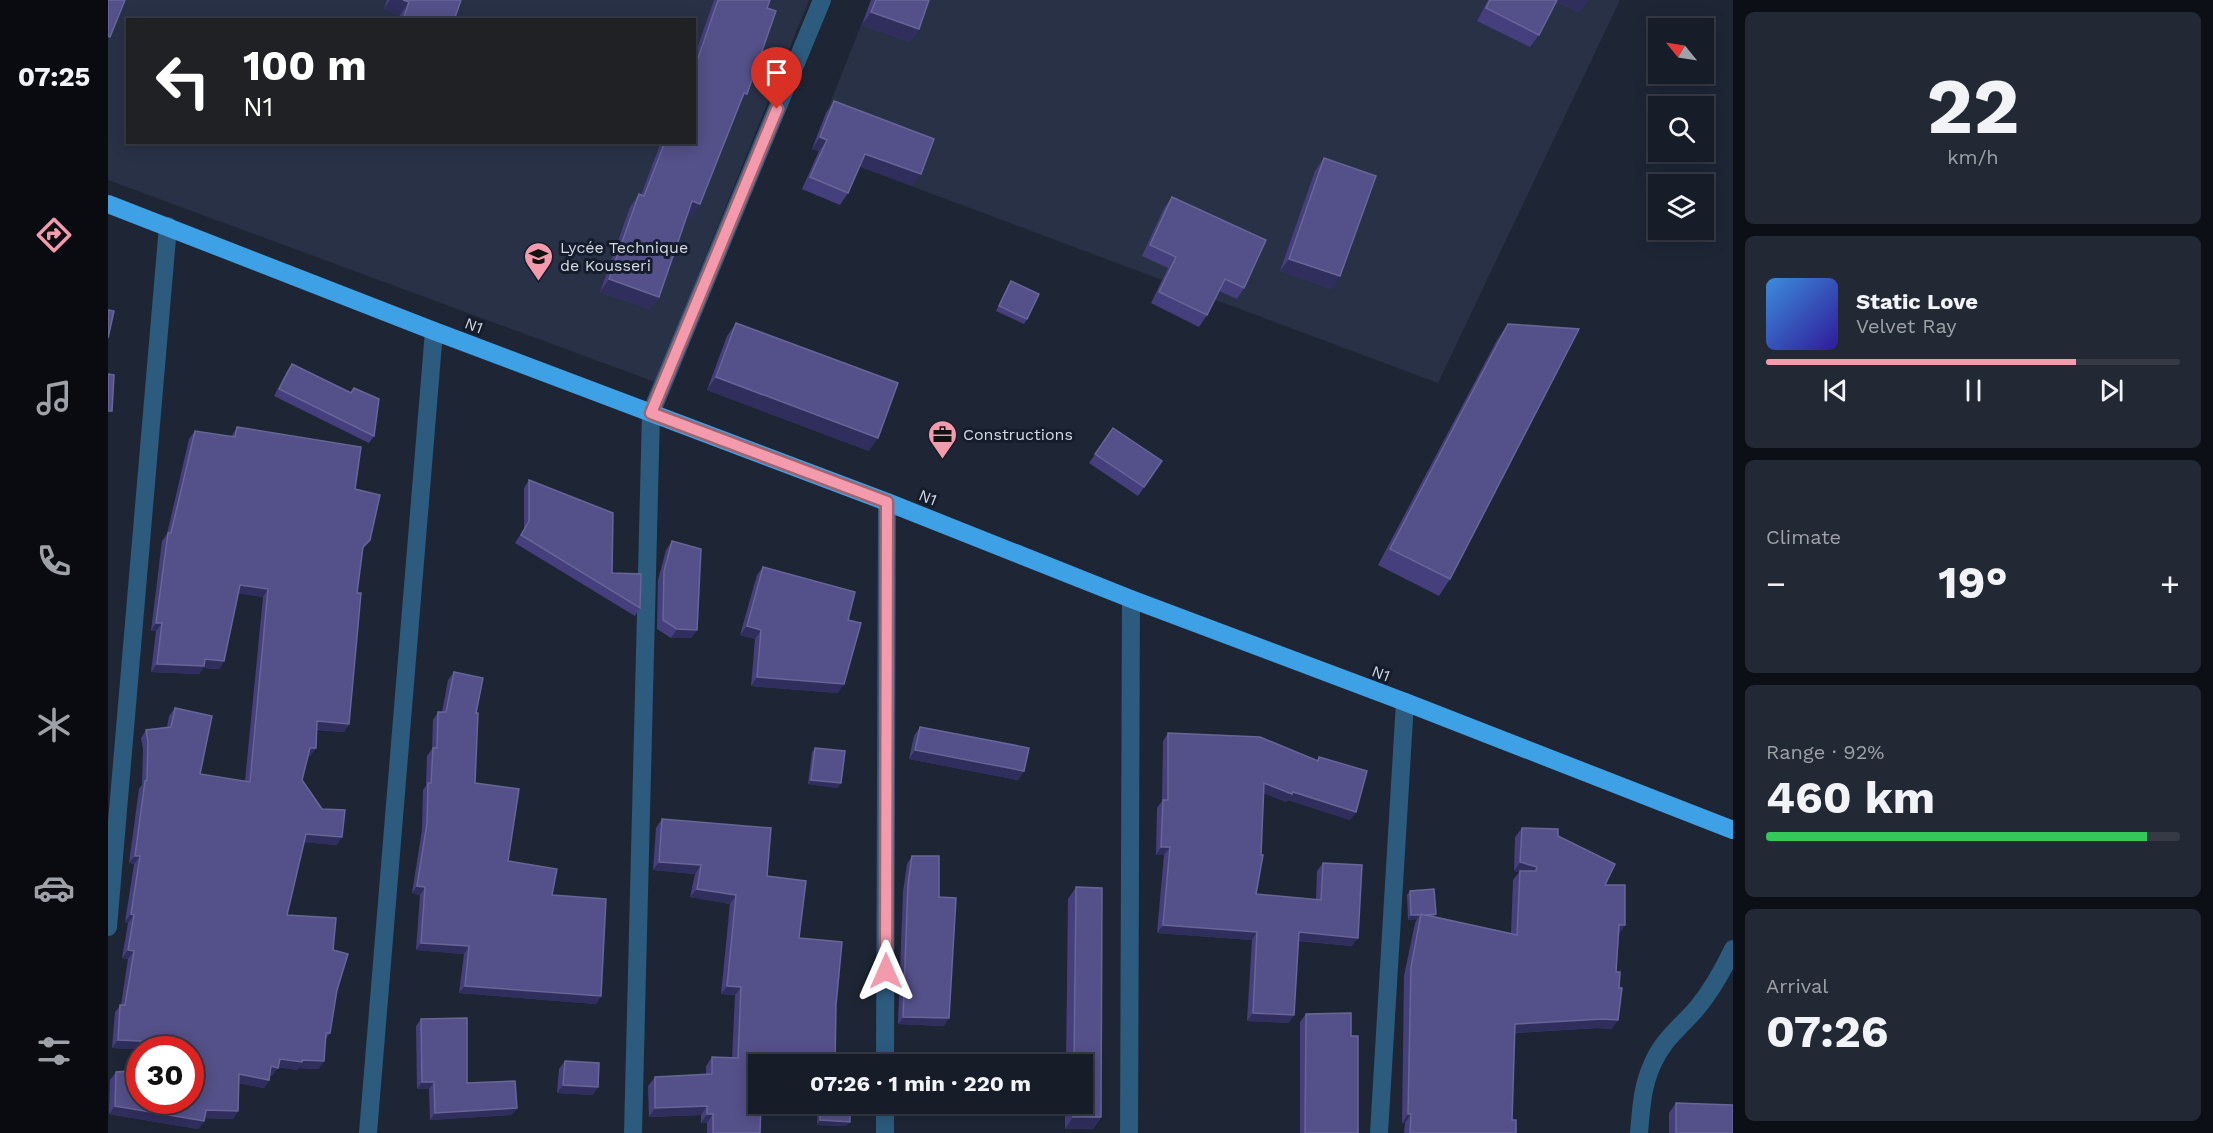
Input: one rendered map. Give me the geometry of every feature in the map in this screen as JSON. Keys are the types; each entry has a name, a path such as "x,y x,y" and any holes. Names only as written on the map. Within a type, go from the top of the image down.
{"highway":[{"name":"N1","path":"108,204 434,331 887,502 1131,599 1405,702 1733,830"}],"street":[{"path":"633,1133 651,413 822,0"},
{"path":"108,927 168,226"},
{"path":"368,1133 434,331"},
{"path":"885,1054 887,502"},
{"path":"1129,1133 1131,599"},
{"path":"1379,1133 1405,702"},
{"path":"1639,1133 1642,1096 1652,1065 1670,1035 1696,1009 1718,980 1733,949"},
{"path":"885,1114 885,1133"}],"shaded area":[{"name":"Lycée Technique de Kousseri","path":"108,0 809,0 655,382 108,180"},
{"path":"871,0 1620,0 1438,383 812,149"}],"building":[{"path":"108,0 125,0 110,37 108,36"},
{"path":"403,0 461,0 455,18 404,18 409,2"},
{"path":"718,0 770,0 767,8 776,11 747,94 744,93 700,204 692,201 659,297 609,279 639,194 644,196 664,144 696,144 696,64"},
{"path":"876,0 929,0 919,29 871,12"},
{"path":"1490,0 1557,0 1539,35 1486,8"},
{"path":"834,101 934,139 921,174 865,154 848,193 810,177 827,140 820,137"},
{"path":"1324,158 1376,176 1340,276 1289,259"},
{"path":"1172,197 1266,240 1244,288 1225,279 1207,315 1159,292 1176,257 1150,245"},
{"path":"1011,281 1039,294 1027,319 999,306"},
{"path":"108,310 114,311 108,338"},
{"path":"736,323 898,383 878,438 716,377"},
{"path":"1508,324 1579,329 1450,579 1390,549"},
{"path":"292,364 351,393 354,388 379,399 374,436 279,389"},
{"path":"108,374 114,375 112,411 108,411"},
{"path":"237,427 361,447 355,489 380,495 370,540 363,547 357,593 361,593 349,724 317,721 316,748 310,748 302,780 322,809 345,810 342,837 306,834 287,915 336,918 333,950 348,954 337,990 330,1033 326,1033 324,1061 302,1060 302,1062 280,1059 278,1068 271,1066 269,1080 239,1074 238,1111 206,1110 204,1121 162,1114 204,1114 204,1036 126,1036 126,1040 118,1040 120,1005 125,1005 134,951 128,950 140,856 135,856 145,781 147,780 146,730 171,727 175,708 212,716 200,774 250,782 268,589 240,585 224,661 205,659 204,666 157,664 162,623 156,623 168,533 171,533 195,431 235,437"},
{"path":"1113,428 1162,461 1144,487 1095,454"},
{"path":"529,480 613,513 612,573 641,574 640,608 521,535 529,521"},
{"path":"672,541 701,549 697,630 677,629 663,620 664,571"},
{"path":"763,567 855,592 848,620 861,623 844,684 757,677 761,630 747,626"},
{"path":"454,672 483,678 476,713 478,713 475,783 519,789 508,861 557,869 552,895 606,899 601,996 465,986 469,946 421,943 425,887 417,886 427,823 428,783 431,783 433,748 437,748 438,712 446,712"},
{"path":"920,727 1029,748 1024,771 915,750"},
{"path":"1168,733 1260,737 1318,761 1319,757 1367,771 1356,812 1293,792 1292,794 1264,783 1261,855 1263,855 1256,894 1321,900 1323,863 1362,865 1358,938 1299,932 1294,1015 1253,1013 1257,932 1163,925 1170,847 1161,847 1163,800 1168,800"},
{"path":"815,748 845,751 841,783 811,780"},
{"path":"662,819 771,828 767,876 806,881 799,938 842,942 836,1005 835,1054 748,1054 748,1114 761,1114 760,1133 713,1133 713,1114 707,1114 707,1106 655,1108 655,1077 712,1074 712,1057 738,1058 741,987 727,986 736,895 697,889 701,865 659,862"},
{"path":"1522,828 1558,829 1558,836 1615,864 1605,885 1625,885 1625,925 1619,925 1616,972 1620,972 1619,988 1622,988 1618,1020 1515,1024 1512,1120 1516,1120 1516,1133 1410,1133 1411,1114 1408,1114 1411,967 1421,914 1517,935 1520,871 1536,871 1537,867 1520,862"},
{"path":"912,856 939,856 939,897 956,898 949,1018 903,1017 908,884"},
{"path":"1076,887 1102,888 1101,1117 1073,1117 1073,1114 1093,1114 1093,1054 1074,1054"},
{"path":"1434,889 1436,914 1411,915 1410,891"},
{"path":"1351,1013 1351,1036 1358,1036 1358,1133 1305,1133 1306,1014"},
{"path":"467,1018 467,1083 515,1081 517,1108 435,1113 434,1082 422,1082 421,1019"},
{"path":"565,1061 599,1063 598,1087 563,1085"},
{"path":"126,1071 126,1108 115,1106 116,1072"},
{"path":"1676,1103 1733,1105 1733,1133 1676,1133"},
{"path":"820,1114 850,1114 850,1122 820,1120"}],"place":[{"name":"Lycée Technique de Kousseri","path":"539,282"},
{"name":"Constructions","path":"942,460"}],"route":[{"path":"777,109 651,413 887,502 886,971"}]}
